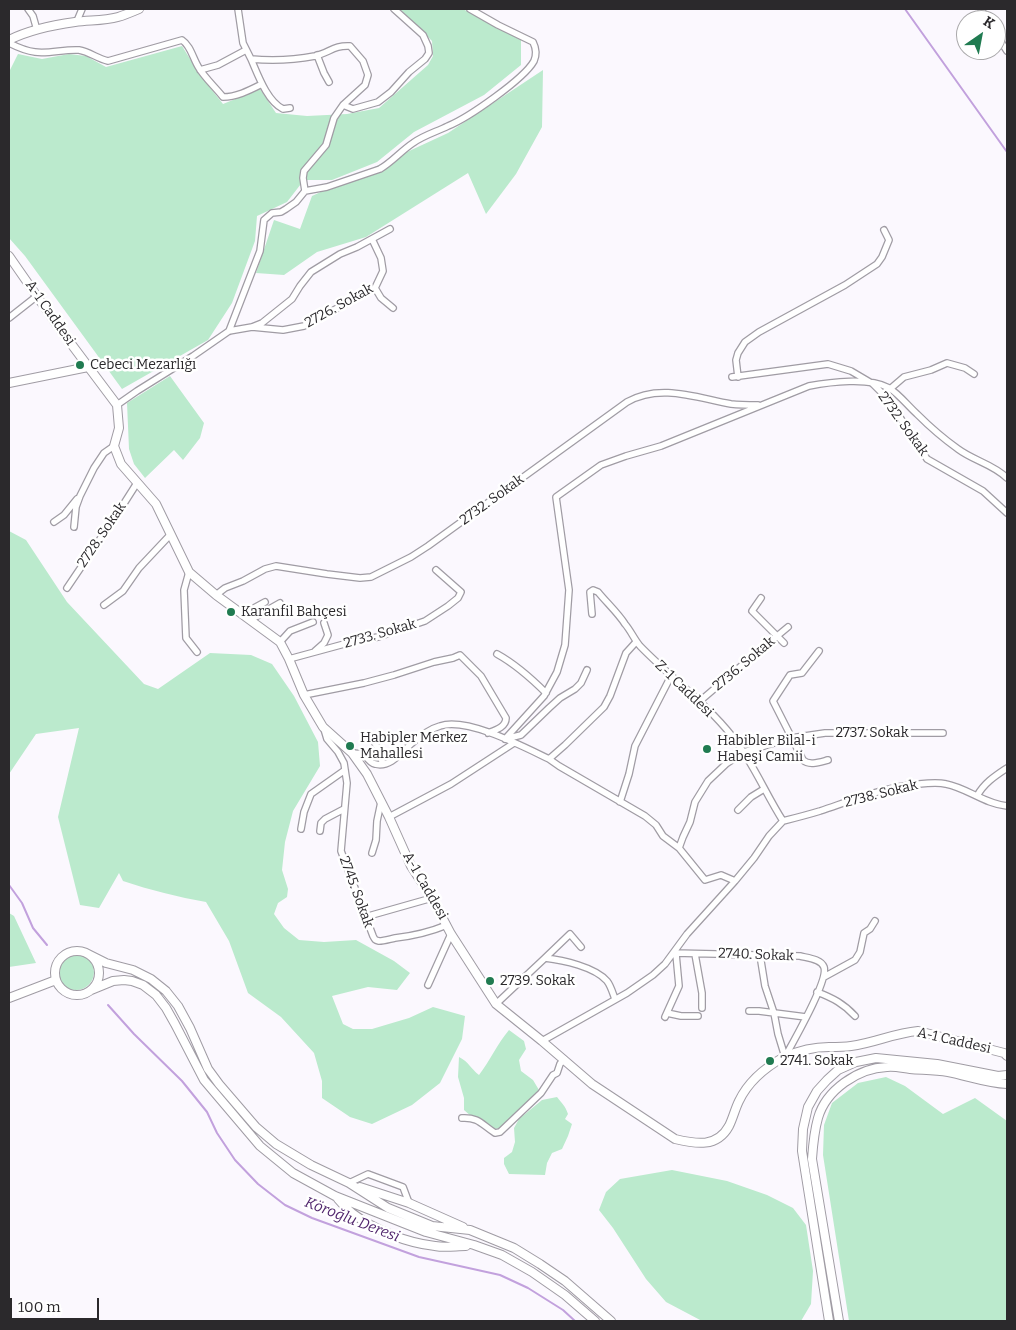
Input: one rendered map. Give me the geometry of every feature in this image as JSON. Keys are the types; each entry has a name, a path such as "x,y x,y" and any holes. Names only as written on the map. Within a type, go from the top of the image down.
{"main road":[{"path":"9,42 18,36 37,30 77,22 119,17 139,9"},
{"name":"A-1 Caddesi","path":"9,256 117,405"},
{"path":"9,383 88,367"},
{"path":"114,446 119,428 117,405"},
{"name":"A-1 Caddesi","path":"114,446 120,464 156,504 189,572 216,595 280,642 304,695 323,727 352,753 368,774 390,817 411,866 432,898 451,934 496,1004 592,1084 676,1139 690,1143 706,1144 723,1136 746,1088 770,1066 785,1057 816,1048 850,1047 903,1032 918,1031 1004,1053 1007,1056"},
{"path":"595,1321 565,1295 532,1272 502,1255 426,1232 335,1196 293,1173 260,1146 204,1080 176,1024 156,995 143,985 132,981 113,981 85,994 70,994 59,986 56,980 54,973 59,960 64,954 78,951 106,963 133,970 151,979 178,1006 208,1069 256,1127 276,1144 311,1165 349,1183 409,1203 514,1248 565,1282 612,1321"},
{"path":"86,953 92,957 98,970 96,984 91,990"},
{"path":"12,997 56,980"},
{"path":"829,1321 802,1151 803,1128 808,1107 817,1091 838,1070 856,1062 876,1058 937,1064 998,1076 1007,1075"},
{"path":"839,1321 812,1160 813,1137 818,1116 828,1100 837,1088 849,1078 866,1070 887,1066 947,1072 998,1084 1007,1084"},
{"path":"349,1183 388,1208 432,1226 470,1230"},
{"path":"335,1196 351,1213 375,1226 413,1242 436,1247 474,1245"}],"street":[{"path":"77,22 82,9"},
{"path":"238,9 243,43 262,84 277,106 283,110 290,108"},
{"path":"343,106 353,109 378,102 391,92 409,72 426,59 428,46 423,35 394,9"},
{"path":"229,331 260,251 264,220 272,213 281,212 296,202 305,191 327,187 386,166 412,144 463,118 495,96 533,62 536,54 534,42 470,9"},
{"path":"30,10 37,30"},
{"path":"9,42 24,50 36,53 78,50 89,52 108,61 182,40 187,44 200,70 223,97 242,94 262,84"},
{"path":"251,59 267,60 317,55 341,45 350,46 363,62 368,75 365,85 343,106 334,118 326,145 304,171 305,191"},
{"path":"200,70 218,65 246,50"},
{"path":"317,55 329,82"},
{"name":"2726. Sokak","path":"117,405 229,331 252,327 262,323 292,299 311,272 340,254 357,248 390,230"},
{"name":"2732. Sokak","path":"884,230 889,240 877,264 845,285 759,332 745,342 738,353 735,377 828,364 851,371 873,384 888,399 927,459 983,492 1007,513"},
{"name":"2726. Sokak","path":"252,327 283,330 304,326 376,288 383,271 382,258 372,239"},
{"path":"376,288 380,298 393,308"},
{"path":"9,318 37,296"},
{"path":"890,389 904,376 931,370 947,363 965,368 974,374"},
{"name":"2732. Sokak","path":"546,693 557,672 565,645 569,590 556,497 601,465 661,446 809,386 832,382 866,382 890,389 917,415 958,449 974,459 994,467 1007,478"},
{"name":"2732. Sokak","path":"216,595 225,588 265,569 276,566 360,578 371,577 411,557 428,546 636,396 672,392 734,404 763,405"},
{"path":"74,528 76,507 80,496 104,453 114,446"},
{"name":"2728. Sokak","path":"67,588 137,483"},
{"path":"54,522 64,515 80,496"},
{"path":"104,605 123,591 139,568 171,534"},
{"name":"2733. Sokak","path":"289,659 359,640 378,637 425,621 458,598 461,592 436,570"},
{"path":"189,572 184,590 186,638 196,652"},
{"name":"Z-1 Caddesi","path":"592,614 591,590 598,592 625,623 636,642 700,701 732,736 749,759 783,821"},
{"path":"761,598 752,611 784,643"},
{"path":"243,614 266,602"},
{"path":"250,620 280,603"},
{"path":"280,642 290,631 313,622"},
{"path":"313,653 324,643 328,635 324,623"},
{"name":"2736. Sokak","path":"700,701 788,627"},
{"path":"549,759 604,707 626,653 636,642"},
{"path":"819,651 802,673 790,675 773,701 803,760 809,764 828,760"},
{"path":"497,654 510,661 546,693 505,739"},
{"path":"304,695 394,676 460,655 481,676 506,718 506,722 499,729 488,733"},
{"path":"505,739 521,735 554,703 582,683 587,670"},
{"path":"620,802 635,746 672,676"},
{"path":"352,753 364,754 368,760 376,765 384,764 395,759 422,735 441,725 463,725 488,733 549,759 651,820 663,836 679,848 705,880 721,875 736,880"},
{"name":"2745. Sokak","path":"323,727 327,739 344,763 347,783 341,850 372,936 376,940 410,936 447,925"},
{"name":"2737. Sokak","path":"679,848 690,822 695,802 708,782 726,764 744,752 791,738 825,733 943,732"},
{"path":"372,738 384,764"},
{"path":"390,817 450,784 514,743"},
{"path":"977,796 989,780 1007,768"},
{"path":"302,829 304,812 311,794 345,770"},
{"name":"2738. Sokak","path":"783,821 879,791 907,785 930,783 946,784 1001,806 1007,806"},
{"path":"738,810 751,797 764,789"},
{"path":"372,853 376,840 381,802"},
{"path":"320,831 321,823 325,819 344,809"},
{"path":"542,1041 627,994 653,975 675,954 687,934 736,880 769,836 783,821"},
{"path":"366,917 432,898"},
{"path":"785,1057 824,977 855,960 860,952 864,933 875,922"},
{"path":"428,985 451,934"},
{"path":"496,1004 570,934 581,947"},
{"path":"675,954 679,986 666,1015 698,1016"},
{"name":"2740. Sokak","path":"675,954 800,956 815,960 823,965 825,969 824,977"},
{"path":"695,954 702,993 702,1008"},
{"path":"760,955 765,986 785,1057"},
{"path":"545,958 568,962 597,973 608,981 615,1000"},
{"path":"817,992 842,1004 855,1016"},
{"path":"9,1004 12,997"},
{"path":"749,1011 806,1017"},
{"path":"462,1118 473,1118 480,1121 494,1133 500,1132 545,1088 553,1075 557,1073 564,1059"},
{"path":"349,1183 368,1174 403,1187 409,1203"}],"green space":[{"path":"400,9 463,9 521,40 521,65 484,95 414,132 377,162 332,180 304,180 287,202 257,216 255,241 232,303 208,340 122,389 25,256 9,238 9,72 18,54 42,59 69,54 86,56 106,67 182,46 200,75 223,104 260,89 276,113 307,116 347,114 379,108 428,65 433,56 432,41"},
{"path":"543,70 542,127 516,174 486,214 468,173 366,237 317,252 284,275 256,273 274,220 300,229 312,196 448,133"},
{"path":"170,376 204,423 200,438 183,460 174,450 145,478 134,464 129,449 127,403"},
{"path":"9,531 26,540 67,602 144,684 158,689 210,653 251,655 272,664 294,696 318,742 320,766 293,811 285,842 282,870 288,889 287,897 278,903 274,914 284,928 299,940 324,942 356,940 394,961 410,973 397,990 368,987 332,996 343,1024 353,1029 372,1029 409,1018 433,1007 465,1016 462,1039 440,1083 412,1105 372,1124 350,1117 322,1098 322,1081 314,1053 281,1017 248,993 229,941 206,902 164,893 123,881 119,873 99,908 80,905 58,817 79,728 36,734 9,774"},
{"path":"9,913 14,916 36,963 9,967"},
{"path":"76,954 89,959 94,972 89,985 76,990 63,985 58,972 63,959"},
{"path":"509,1030 524,1041 526,1049 519,1060 521,1071 533,1080 539,1090 502,1128 493,1129 482,1119 472,1117 464,1110 464,1098 458,1077 459,1057 479,1075"},
{"path":"886,1077 905,1086 943,1114 975,1098 1007,1121 1007,1321 849,1321 823,1155 824,1125 832,1103 858,1083"},
{"path":"557,1097 568,1114 565,1119 572,1124 562,1149 552,1153 547,1163 545,1175 509,1174 504,1164 504,1158 512,1152 515,1142 514,1128 519,1119 542,1100"},
{"path":"672,1170 727,1181 767,1195 793,1208 806,1225 813,1271 811,1304 801,1321 702,1321 666,1302 646,1279 599,1210 606,1192 620,1179"}],"waterway":[{"path":"905,9 1007,152"},
{"name":"Köroğlu Deresi","path":"9,885 22,903 33,928 47,945"},
{"name":"Köroğlu Deresi","path":"108,1005 134,1034 182,1081 207,1112 217,1133 235,1160 258,1184 285,1205 312,1218 419,1257 500,1275 528,1288 563,1310 575,1321"}],"place":[{"name":"Cebeci Mezarlığı","path":"80,365"},
{"name":"Karanfil Bahçesi","path":"231,612"},
{"name":"Habipler Merkez Mahallesi","path":"350,746"},
{"name":"Habibler Bilal-i Habeşi Camii","path":"707,749"},
{"name":"2739. Sokak","path":"490,981"},
{"name":"2741. Sokak","path":"770,1061"}]}
